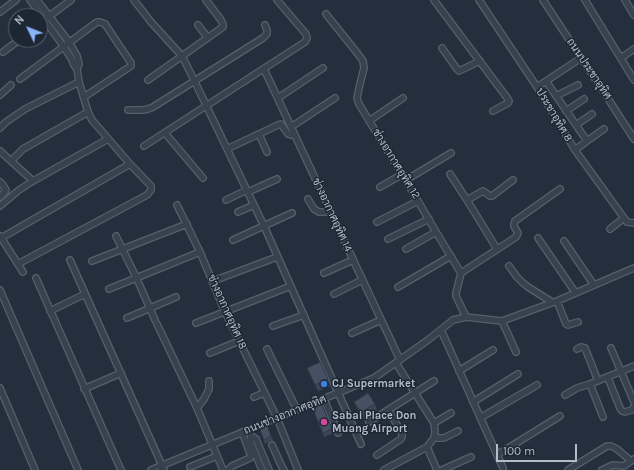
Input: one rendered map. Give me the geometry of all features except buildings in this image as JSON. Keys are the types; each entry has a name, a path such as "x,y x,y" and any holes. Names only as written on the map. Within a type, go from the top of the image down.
{"street":[{"path":"0,12 16,0"},
{"path":"48,18 71,0"},
{"path":"134,0 151,22 182,56 248,191 361,444"},
{"path":"148,80 223,27 221,20 206,0"},
{"path":"434,0 508,99 508,103 493,111"},
{"name":"ประชาอุทิศ 8","path":"479,0 537,87 575,150 624,218 628,222 634,223"},
{"name":"ถนนประชาอุทิศ","path":"542,0 634,139"},
{"path":"585,0 634,80"},
{"path":"625,0 634,15"},
{"path":"144,146 264,70 305,42 307,38 306,34 279,1"},
{"name":"ช่างอากาศอุทิศ 12","path":"326,14 362,61 364,68 359,88 359,104 461,273"},
{"path":"20,79 97,22 102,22 105,24 131,63 131,66 84,98"},
{"path":"48,23 69,42 77,56 79,64 77,69"},
{"path":"18,264 146,195 151,190 151,186 92,120 79,82 77,69 48,24"},
{"path":"198,25 208,38"},
{"path":"128,110 148,109 263,38 267,30 265,25"},
{"path":"3,52 8,48"},
{"path":"442,48 460,72 480,61"},
{"path":"621,58 634,49"},
{"path":"537,87 581,58"},
{"path":"278,98 323,68"},
{"name":"ช่างอากาศอุทิศ 14","path":"264,70 381,320 398,361 415,393 434,423"},
{"path":"546,81 587,141"},
{"path":"0,128 25,109 79,82"},
{"path":"0,95 11,85"},
{"path":"556,96 578,85"},
{"path":"291,127 334,98"},
{"path":"369,121 403,98"},
{"path":"566,111 584,99"},
{"path":"10,161 23,150 88,112"},
{"path":"576,125 592,114"},
{"path":"227,150 281,124 288,134 294,134"},
{"path":"575,150 604,129"},
{"path":"165,133 203,178"},
{"path":"259,134 267,152"},
{"path":"0,206 32,181 108,139"},
{"path":"0,151 32,181"},
{"path":"380,187 404,177 451,152"},
{"path":"23,272 1,237 130,164"},
{"path":"450,174 496,249"},
{"path":"226,200 277,179"},
{"path":"466,200 483,191 492,196 513,180"},
{"path":"0,182 4,185 6,190 0,197"},
{"path":"560,189 515,221 514,226 518,233 517,235 461,273 456,296 466,316 502,321 634,268"},
{"path":"308,199 314,209 319,212 330,211"},
{"path":"377,222 418,201"},
{"name":"ช่างอากาศอุทิศ 18","path":"177,204 239,341 277,418 298,470"},
{"path":"238,212 254,205"},
{"path":"233,240 292,213"},
{"path":"610,229 624,218"},
{"path":"388,239 429,219"},
{"path":"92,261 187,224"},
{"path":"406,249 436,232"},
{"path":"116,236 136,277 149,309 197,408 223,470"},
{"path":"538,238 575,292"},
{"path":"564,241 594,285"},
{"path":"109,289 200,252"},
{"path":"398,287 451,256"},
{"path":"213,281 277,257"},
{"path":"70,260 163,468"},
{"path":"324,273 353,260"},
{"path":"509,266 517,277 528,287 554,301 566,324 568,325 578,322"},
{"path":"36,278 121,470"},
{"path":"334,294 362,280"},
{"path":"196,323 291,286"},
{"path":"0,290 78,470"},
{"path":"50,311 85,294"},
{"path":"127,318 176,297"},
{"path":"273,326 304,315"},
{"name":"ถนนช่างอากาศอุทิศ","path":"151,470 163,468 212,444 374,378 453,320 466,316"},
{"path":"352,333 381,320"},
{"path":"502,321 516,352"},
{"path":"441,330 503,468"},
{"path":"210,353 239,341"},
{"path":"577,349 581,347 584,348 598,381"},
{"path":"610,348 634,402"},
{"path":"268,349 297,410"},
{"path":"459,371 493,350"},
{"path":"565,395 577,388 608,378 634,366"},
{"path":"84,388 121,373"},
{"path":"473,402 518,374"},
{"path":"608,378 620,408 625,412 632,410 634,407"},
{"path":"197,408 209,389 209,381"},
{"path":"369,422 434,381"},
{"path":"590,384 603,417"},
{"path":"480,418 537,385"},
{"path":"0,388 36,470"},
{"path":"254,397 264,393"},
{"path":"324,399 338,433"},
{"path":"377,455 402,437 402,433 388,410"},
{"path":"384,470 427,447 434,438 434,423 451,413"},
{"path":"497,454 560,416"},
{"path":"249,430 251,436 250,441 262,470"},
{"path":"434,438 444,438 458,431"},
{"path":"228,470 232,466 250,458 251,456 242,432"},
{"path":"251,436 256,439 269,470"},
{"path":"272,445 284,470"},
{"path":"568,470 607,446 612,446 632,460 624,468 613,465 602,470"},
{"path":"427,447 437,470"},
{"path":"190,467 217,456"},
{"path":"442,470 471,457"}],"place":[{"name":"CJ Supermarket","path":"324,384"},
{"name":"Sabai Place Don Muang Airport","path":"324,422"}]}
